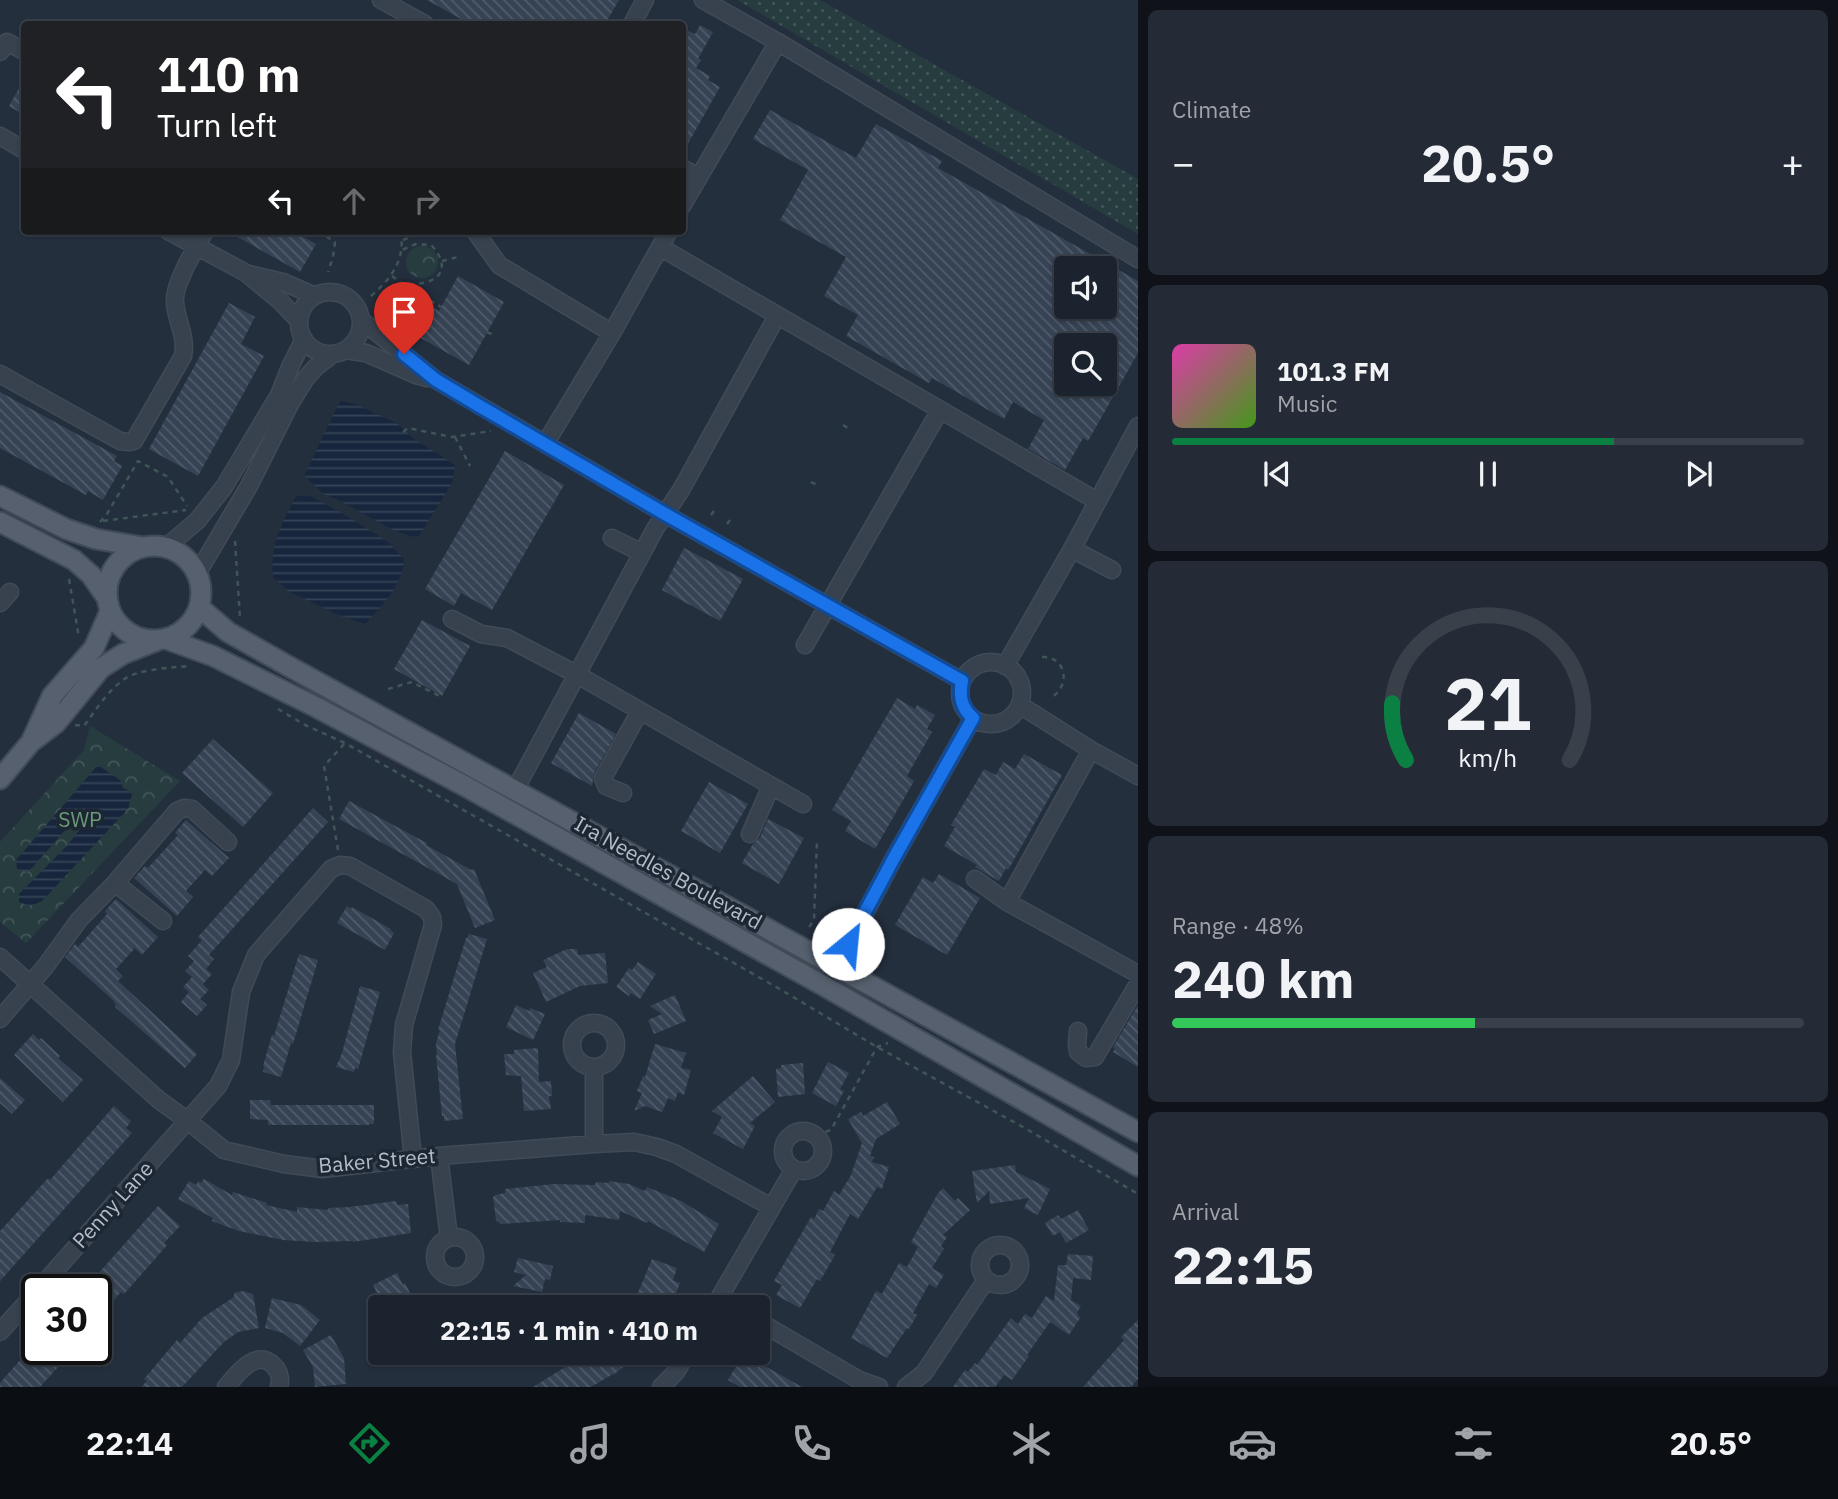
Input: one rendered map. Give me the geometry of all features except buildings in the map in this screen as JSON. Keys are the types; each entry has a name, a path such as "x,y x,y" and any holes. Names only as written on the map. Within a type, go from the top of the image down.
{"main road":[{"path":"0,496 66,529 96,540 143,547 166,547 179,553 190,562 197,574 201,596 192,621 180,632 123,654 101,668 56,723 32,742 0,779"},
{"path":"0,522 74,560 91,575 117,623 128,633 142,639 161,639"},
{"path":"32,742 52,696 94,648 108,604 107,585 112,572 120,560 143,547"},
{"name":"Ira Needles Boulevard","path":"199,607 228,632 1138,1132"},
{"name":"Ira Needles Boulevard","path":"161,639 213,656 465,786 826,987 1138,1166"}],"street":[{"path":"381,0 420,21"},
{"path":"634,21 645,0"},
{"path":"703,0 778,42 1138,259"},
{"path":"0,52 7,42 21,49"},
{"path":"686,199 778,42"},
{"path":"0,136 21,148"},
{"path":"686,170 699,177"},
{"path":"175,235 246,273 299,321"},
{"path":"0,374 120,441 134,441 183,356 185,346 174,302 177,288 203,235"},
{"path":"478,235 499,265 612,333"},
{"path":"545,444 667,235"},
{"path":"660,247 1097,501"},
{"path":"246,273 283,282 315,296"},
{"path":"197,574 249,486 306,378 316,367 339,352 350,347 358,337 361,320 359,311 355,303 347,297 330,292 315,296 306,303 299,321 300,328 304,339 315,350 339,352 366,353 416,375 436,380"},
{"path":"516,790 655,529 681,490 777,316"},
{"path":"361,320 436,380 665,514 962,681"},
{"path":"166,547 197,521 224,487 279,395 304,339"},
{"path":"805,645 940,410"},
{"path":"1005,666 1097,501 1132,450 1138,426"},
{"path":"612,538 642,554"},
{"path":"1072,549 1112,570"},
{"path":"452,619 481,634 507,638 576,674 803,804"},
{"path":"994,662 1005,666 1016,674 1020,682 1020,705 1011,717 1000,722 988,724 973,718 962,705 962,681 971,670 982,664 994,662"},
{"path":"1020,705 1138,776"},
{"path":"623,793 606,786 603,778 640,711"},
{"path":"826,987 894,858 973,718"},
{"path":"1007,902 1091,750"},
{"path":"750,834 771,786"},
{"path":"0,1019 31,985 79,920 177,811 192,809 228,842"},
{"path":"340,865 350,866 426,909 432,917 433,925 404,1025 402,1052 413,1159"},
{"name":"Penny Lane","path":"51,1274 218,1086 231,1060 241,992 256,955 331,869 340,865"},
{"path":"975,879 1007,902 1138,974"},
{"path":"115,883 163,921"},
{"name":"Baker Street","path":"0,957 159,1101 224,1150 284,1164 323,1169 439,1156 634,1142 676,1154 771,1207"},
{"path":"1078,1031 1078,1052 1086,1058 1095,1057 1138,984"},
{"path":"594,1067 594,1144"},
{"path":"801,1130 816,1135 824,1149 818,1165 803,1172 794,1169 784,1160 782,1153 785,1140 790,1134 801,1130"},
{"path":"439,1156 449,1238"},
{"path":"721,1295 794,1169"},
{"path":"906,1387 924,1373 986,1279"},
{"name":"Penny Lane","path":"0,1332 21,1308"},
{"path":"770,1328 859,1380 880,1387"},
{"path":"226,1387 252,1361 262,1360 272,1363 278,1370 281,1382 279,1387"},
{"path":"661,1387 680,1365"}],"path":[{"path":"324,235 334,242"},
{"path":"328,272 333,257 332,235"},
{"path":"372,296 392,275 402,250 401,235"},
{"path":"402,240 415,235"},
{"path":"402,250 416,244 431,245 442,261 437,276 430,281 404,285"},
{"path":"442,261 458,257"},
{"path":"392,275 441,306"},
{"path":"487,332 495,336"},
{"path":"843,425 851,430"},
{"path":"402,432 408,428 456,437 490,431"},
{"path":"456,437 470,466"},
{"path":"138,461 168,477 189,509 177,511 100,522 138,461"},
{"path":"811,482 819,486"},
{"path":"711,515 716,508"},
{"path":"727,524 732,517"},
{"path":"234,541 240,621"},
{"path":"69,575 79,639"},
{"path":"1042,657 1052,657 1064,670 1063,687 1052,697"},
{"path":"84,726 124,679 136,673 189,666"},
{"path":"388,689 412,682 443,698"},
{"path":"275,707 305,725 345,743 1138,1194"},
{"path":"340,865 324,766 345,743"},
{"path":"809,928 814,920 817,839"},
{"path":"816,1135 831,1130 877,1047 910,1035"}],"green space":[{"path":"737,0 820,0 1138,179 1138,234"},
{"path":"422,246 433,251 438,262 433,273 422,278 411,273 406,262 411,251"},
{"name":"SWP","path":"90,726 180,781 26,943 0,922 0,842 84,750"}],"water":[{"path":"340,401 356,404 398,424 413,438 455,465 452,483 419,536 412,537 391,529 324,494 304,476"},
{"path":"296,496 310,496 342,513 387,541 404,559 396,586 365,624 289,592 273,577 275,544"},
{"path":"98,765 121,781 123,788 132,794 128,809 42,901 30,906 19,902 19,894 87,824 88,814 82,811 27,872 17,869 16,860"}],"route":[{"path":"404,354 436,380 476,404 962,681 962,705 973,718 848,944"}]}
